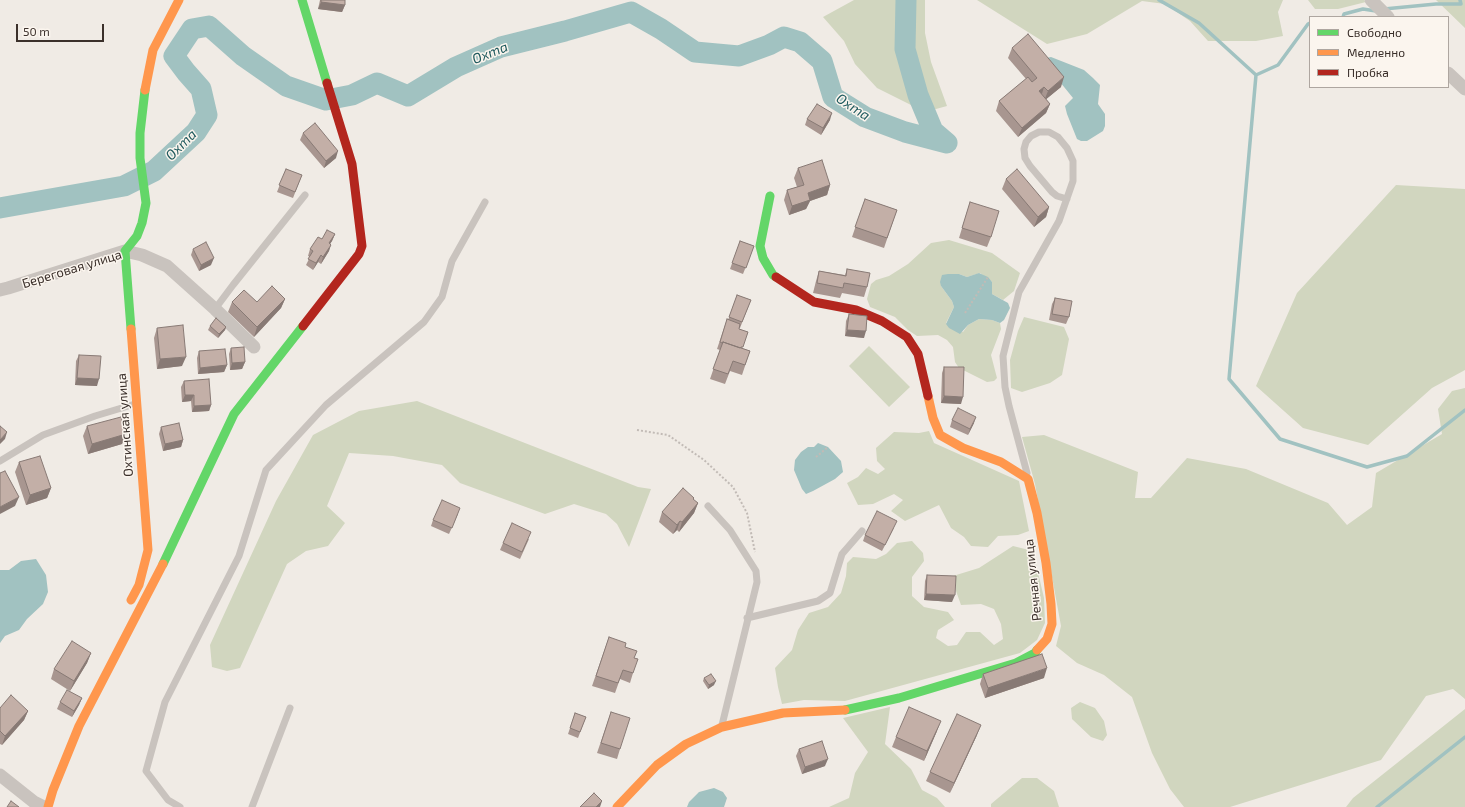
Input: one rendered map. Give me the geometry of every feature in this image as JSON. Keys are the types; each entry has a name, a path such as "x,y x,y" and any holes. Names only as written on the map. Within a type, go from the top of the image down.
{"street":[{"path":"125,251 137,236 142,223 146,203 140,158 140,132 144,93 153,50 179,0"},
{"path":"48,807 53,790 78,726 154,582 234,414 359,254 362,246 352,164 302,0"},
{"path":"1371,0 1387,16"},
{"path":"1449,74 1465,89"},
{"path":"770,196 760,246 763,258 773,274 814,302 856,310 882,321 907,337 918,354 933,418 940,435 963,448 1001,462 1028,479"},
{"name":"Береговая улица","path":"4,289 125,251 167,266 215,309 254,347"},
{"name":"Охтинская улица","path":"125,251 148,550 139,585 128,606"},
{"path":"0,301 4,289"},
{"name":"Речная улица","path":"617,807 657,765 686,744 722,727 783,712 844,710 899,698 1016,663 1035,653 1047,639 1052,624 1046,563 1037,513 1028,479"},
{"path":"0,775 34,802 44,807"}],"lane":[{"path":"1028,479 1005,387 1003,356 1019,292 1059,221 1067,199 1073,181 1072,161 1067,148 1058,137 1049,132 1039,132 1031,136 1026,142 1024,149 1025,158 1052,192 1057,196 1067,199"},
{"path":"215,309 305,195"},
{"path":"180,807 168,800 146,771 165,702 239,556 266,470 326,405 424,322 442,297 452,261 485,202"},
{"path":"0,462 43,435 95,416 137,404"},
{"path":"708,506 730,530 756,571 757,582 747,618 722,727"},
{"path":"747,618 818,601 825,597 830,593 842,554 862,531"},
{"path":"252,807 290,708"}],"path":[{"path":"965,313 988,277"},
{"path":"637,430 668,434 704,460 733,487 747,513 755,547 756,571"},
{"path":"816,457 828,447"}],"green space":[{"path":"854,0 925,0 925,33 931,62 947,106 925,112 877,88 855,64 844,41 823,17"},
{"path":"977,0 1283,0 1278,12 1283,36 1256,41 1208,41 1190,21 1165,4 1142,1 1087,34 1047,44"},
{"path":"1308,0 1364,0 1366,2 1338,9 1315,9"},
{"path":"1436,0 1465,0 1465,28"},
{"path":"1396,185 1465,189 1465,370 1432,388 1368,445 1303,428 1256,386 1297,293"},
{"path":"949,240 992,253 1020,273 1014,291 1003,300 992,294 992,282 980,273 967,277 959,274 941,286 952,301 954,307 946,323 963,332 968,325 979,319 992,320 1000,323 1001,329 991,355 997,378 994,381 987,382 959,368 955,362 953,347 947,340 938,335 917,336 908,330 895,317 870,307 867,299 871,284 876,280 889,276 908,264 931,243"},
{"path":"1024,317 1064,327 1069,339 1062,375 1050,383 1022,392 1011,388 1010,360 1018,331"},
{"path":"869,346 910,387 889,407 849,366"},
{"path":"1465,388 1465,699 1453,689 1426,696 1381,760 1230,807 1184,807 1170,789 1152,753 1132,697 1104,675 1077,663 1056,646 1061,626 1035,484 1022,437 1044,435 1138,472 1135,498 1151,498 1187,458 1246,469 1328,503 1347,525 1372,507 1376,473 1442,434 1438,409 1452,391"},
{"path":"417,401 638,487 651,489 629,547 617,524 606,514 574,504 545,514 460,483 442,465 393,456 349,453 327,506 345,523 328,546 306,551 287,564 240,668 227,671 212,667 210,645 276,501 313,435 359,411"},
{"path":"929,431 934,443 1019,481 1029,531 1018,535 998,536 988,547 971,546 964,537 951,528 939,505 905,521 891,511 903,500 894,494 873,504 858,505 847,483 858,477 866,468 878,474 885,469 877,461 876,448 894,432 919,433"},
{"path":"912,541 923,553 924,561 912,577 912,596 924,607 948,612 954,620 938,630 936,638 948,646 957,645 966,632 980,632 994,645 1003,639 1001,624 994,609 981,604 961,605 953,576 979,568 1013,546 1033,551 1044,598 1045,623 1037,640 1020,653 845,701 804,700 782,704 775,668 792,650 798,630 809,613 828,607 841,593 846,576 847,563 853,557 876,559 886,554 897,543"},
{"path":"1080,702 1095,708 1104,721 1107,735 1103,741 1091,737 1072,719 1071,708"},
{"path":"890,707 885,744 911,769 922,790 937,798 945,807 829,807 849,798 855,773 868,752 843,718"},
{"path":"1465,709 1465,807 1346,807 1353,798"},
{"path":"1022,778 1037,778 1054,791 1059,807 991,807 991,804"}],"water":[{"path":"1051,57 1084,70 1100,85 1098,104 1105,114 1105,126 1103,131 1087,141 1077,139 1067,114 1065,106 1073,98 1043,61 1046,58"},
{"path":"979,273 988,277 992,282 992,294 1008,303 1010,308 1004,320 1000,323 992,320 979,319 968,325 960,334 949,328 946,324 954,307 952,301 941,286 940,282 942,275 959,274 967,277"},
{"path":"818,443 828,447 841,461 843,472 835,479 806,494 802,489 794,470 795,460 801,452 808,447 814,447"},
{"path":"36,559 46,575 48,592 43,604 27,619 19,630 5,636 0,643 0,570 9,570 21,561"},
{"path":"714,788 723,792 727,798 724,807 687,807 689,802 699,792"}],"building":[{"path":"321,0 345,0 345,5 321,2"},
{"path":"1028,34 1064,77 1048,91 1044,87 1039,91 1050,104 1022,128 999,101 1028,77 1032,82 1037,78 1012,48"},
{"path":"817,104 832,113 823,128 807,119"},
{"path":"315,123 338,151 326,161 303,133"},
{"path":"822,160 830,185 808,193 810,200 792,206 787,190 804,185 798,168"},
{"path":"286,169 302,175 295,192 279,185"},
{"path":"1017,169 1049,207 1038,217 1006,179"},
{"path":"865,199 897,210 887,238 855,227"},
{"path":"970,202 999,211 991,237 962,228"},
{"path":"327,230 335,234 329,243 331,245 323,257 321,255 316,263 308,259 313,251 310,249 318,237 322,239"},
{"path":"740,241 754,246 746,268 732,263"},
{"path":"206,242 214,258 201,265 193,249"},
{"path":"847,269 870,273 867,287 844,283 843,288 817,283 819,271 846,276"},
{"path":"272,286 285,299 257,327 232,302 244,290 257,302"},
{"path":"737,295 751,300 742,322 729,317"},
{"path":"1055,298 1072,301 1069,317 1052,314"},
{"path":"849,314 867,316 866,331 847,330"},
{"path":"216,318 226,327 219,334 210,326"},
{"path":"727,319 740,324 739,329 748,332 743,347 740,348 720,342"},
{"path":"183,325 186,357 160,359 157,328"},
{"path":"723,342 750,351 745,365 733,361 728,374 713,369"},
{"path":"244,347 245,362 232,363 231,348"},
{"path":"225,349 227,365 200,368 199,351"},
{"path":"79,355 101,356 99,379 77,378"},
{"path":"944,367 964,367 963,397 944,396"},
{"path":"209,379 211,405 194,406 194,395 185,395 184,381"},
{"path":"958,408 976,417 970,429 952,420"},
{"path":"121,417 126,434 92,444 87,426"},
{"path":"179,423 183,440 165,444 161,427"},
{"path":"0,426 7,432 0,440"},
{"path":"40,456 51,488 30,495 19,462"},
{"path":"5,471 19,497 0,507 0,473"},
{"path":"683,488 698,503 682,522 680,521 677,525 662,512"},
{"path":"442,500 460,508 452,528 433,520"},
{"path":"877,511 897,521 885,545 865,535"},
{"path":"512,523 531,532 522,552 503,543"},
{"path":"927,575 956,576 955,595 926,594"},
{"path":"609,637 626,643 625,647 637,651 634,658 638,659 633,673 623,670 618,683 596,676"},
{"path":"72,641 91,653 74,681 54,669"},
{"path":"1042,654 1047,668 988,688 983,674"},
{"path":"711,674 716,681 709,685 704,678"},
{"path":"67,690 82,698 74,711 60,702"},
{"path":"11,695 28,711 5,736 0,731 0,708"},
{"path":"909,707 941,721 927,751 896,737"},
{"path":"611,712 630,718 620,749 601,743"},
{"path":"575,713 586,717 580,732 570,728"},
{"path":"957,714 981,725 954,783 930,772"},
{"path":"822,741 828,759 805,767 799,749"},
{"path":"594,793 602,801 596,807 580,807"},
{"path":"11,801 19,807 7,807"}],"waterway":[{"name":"Охта","path":"0,208 124,186 154,171 196,132 207,115 201,89 174,56 192,29 209,26 243,56 286,86 326,100 352,95 377,83 408,96 456,67 501,47 631,12 661,29 695,52 739,56 769,45 784,37 800,42 822,61 833,97 865,117 905,132 947,143 933,131 918,95 905,49 906,0"},
{"path":"1159,0 1199,23 1256,75 1229,379 1280,439 1367,467 1407,456 1465,410"},
{"path":"1384,9 1436,4 1461,4 1460,0"},
{"path":"1343,16 1344,14 1363,9 1376,11"},
{"path":"1256,75 1278,65 1309,24"},
{"path":"1377,807 1465,737"}],"traffic: fast":[{"path":"302,0 327,83"},
{"path":"131,329 125,251 137,236 142,223 146,203 140,158 140,133 145,90"},
{"path":"770,196 760,246 763,258 773,275 776,277"},
{"path":"163,564 234,414 303,326"},
{"path":"845,710 899,698 1016,663 1035,653 1037,650"}],"traffic: slow":[{"path":"145,90 153,50 179,0"},
{"path":"131,329 148,550 139,585 131,600"},
{"path":"928,396 933,418 940,435 963,448 1001,462 1028,479 1037,513 1046,563 1051,604 1052,624 1047,639 1037,650"},
{"path":"48,807 53,790 79,726 163,564"},
{"path":"617,807 657,765 686,744 722,727 783,713 845,710"}],"traffic: jam":[{"path":"303,326 359,254 362,246 352,164 327,83"},
{"path":"776,277 814,302 856,310 882,321 907,337 918,354 928,396"}]}
